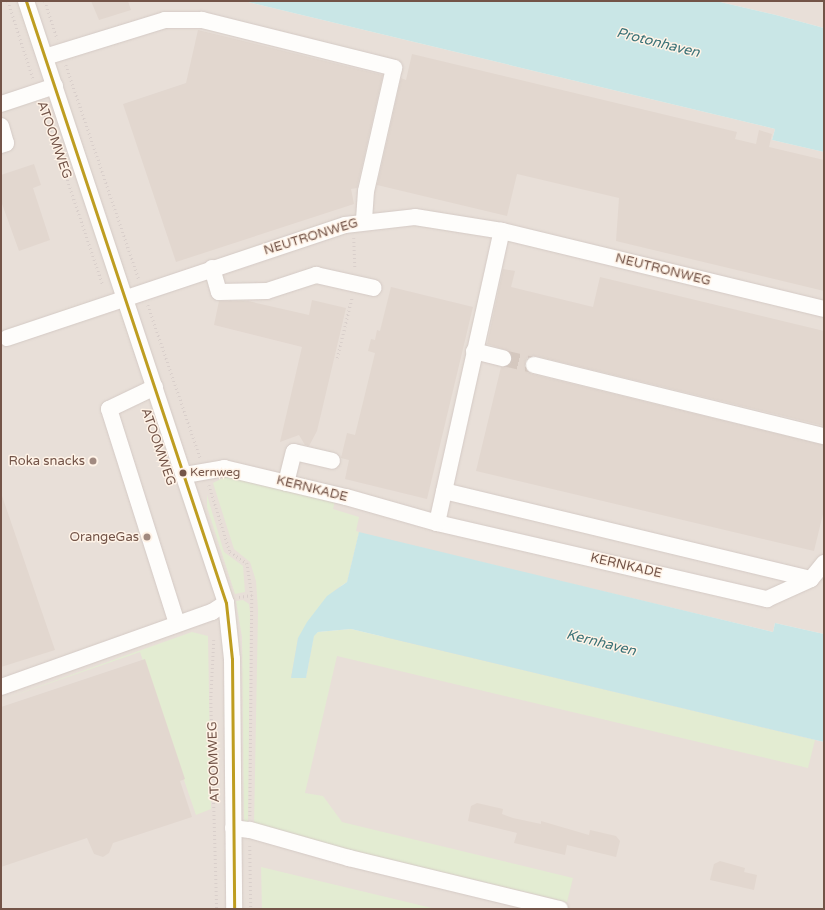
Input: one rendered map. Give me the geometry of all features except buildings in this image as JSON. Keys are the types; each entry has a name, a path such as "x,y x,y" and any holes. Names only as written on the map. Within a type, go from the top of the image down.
{"street":[{"name":"ATOOMWEG","path":"26,1 185,475 226,603 232,659 234,909"},
{"path":"45,57 165,20 202,20 394,68 366,191 364,221"},
{"path":"1,104 55,86"},
{"path":"1,126 6,143 1,144"},
{"name":"NEUTRONWEG","path":"7,338 212,268 364,221 415,217 502,231 824,309"},
{"path":"437,523 474,351 502,231"},
{"path":"212,268 219,292 267,291 316,275 374,288"},
{"path":"474,351 503,358"},
{"path":"534,365 824,436"},
{"path":"155,387 109,410 177,624"},
{"path":"286,483 294,452 332,461"},
{"name":"KERNKADE","path":"185,475 224,468 437,523 767,599 811,579 824,563"},
{"path":"444,491 811,579"},
{"path":"1,688 212,612 226,603"},
{"path":"233,828 250,830 349,858 560,909"}],"path":[{"name":"ATOOMWEG","path":"8,1 110,304"},
{"name":"ATOOMWEG","path":"212,612 217,909"}],"shaded area":[{"path":"1,1 244,1 775,129 772,140 824,152 824,634 775,623 773,632 359,533 347,582 342,584 314,635 388,637 824,742 824,909 1,909","holes":["314,636 306,678 291,678"]},
{"path":"716,1 824,1 824,28 776,15"}],"green space":[{"path":"227,476 335,501 333,509 359,517 356,531 359,532 347,582 335,590 298,638 291,678 306,678 314,635 318,632 351,629 815,740 808,768 337,656 305,793 323,796 342,822 573,878 567,902 254,827 258,610 256,581 250,562 234,549 213,483"},
{"path":"207,495 224,552 243,566 245,592 235,594 207,507"},
{"path":"243,600 249,604 250,612 248,827 244,826 242,637 236,601"},
{"path":"192,632 208,636 211,809 196,815 140,652 1,700"},
{"path":"261,867 436,909 262,909"}],"water":[{"name":"Protonhaven","path":"244,1 716,1 776,15 824,28 824,152 772,140 775,129"},
{"name":"Kernhaven","path":"359,532 773,632 775,623 824,634 824,742 351,629 318,632 314,636 306,678 291,678 298,638 307,622 327,596 347,582"}],"tunnel":[{"path":"503,358 534,365"}],"transit line":[{"path":"26,1 226,603 232,659 234,909"}],"place":[{"name":"Roka snacks","path":"93,461"},
{"name":"Kernweg","path":"183,473"},
{"name":"OrangeGas","path":"147,537"}]}
